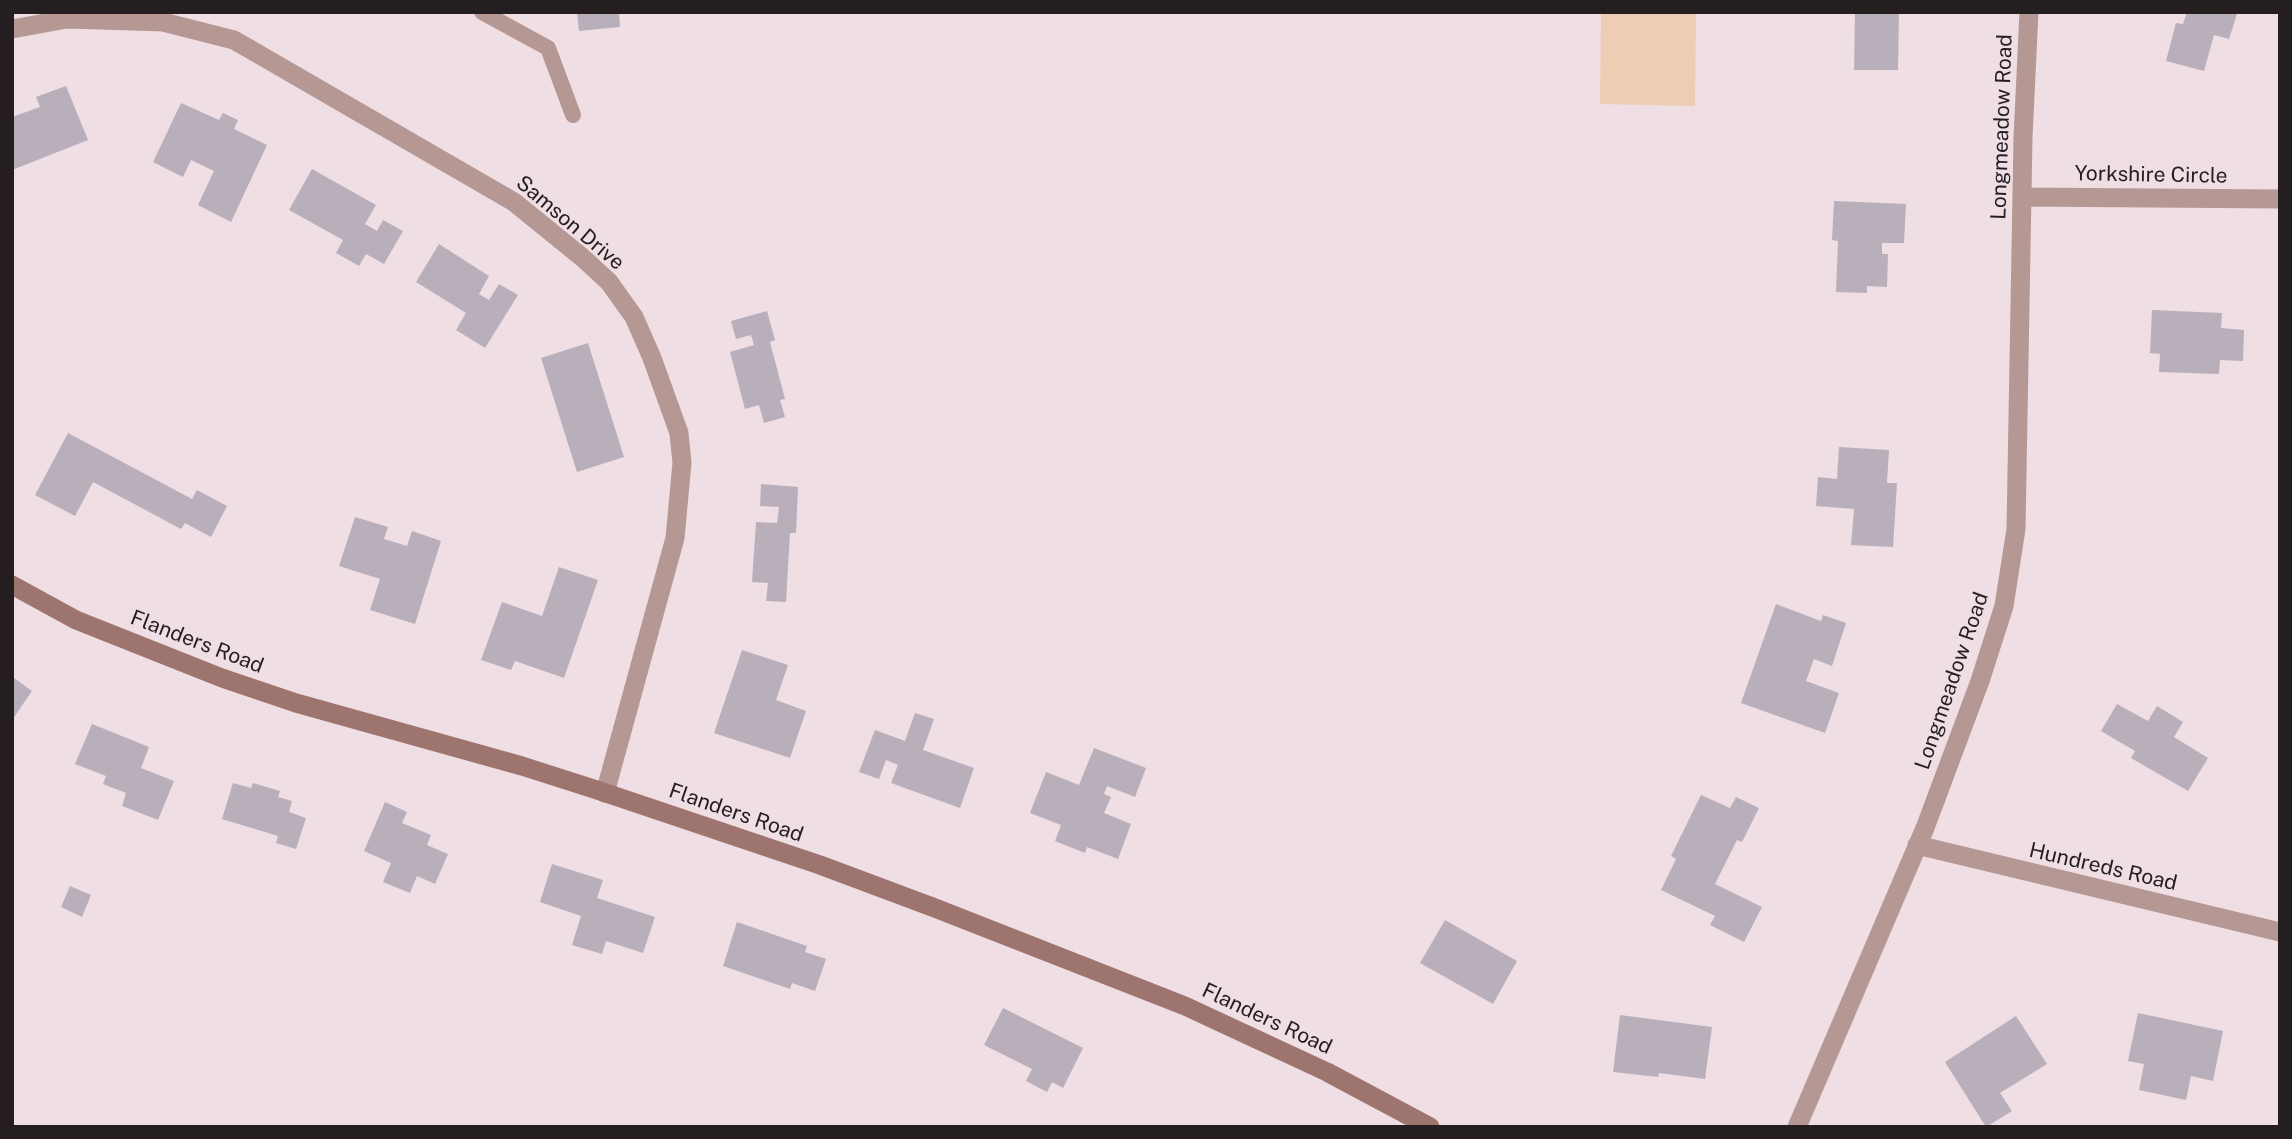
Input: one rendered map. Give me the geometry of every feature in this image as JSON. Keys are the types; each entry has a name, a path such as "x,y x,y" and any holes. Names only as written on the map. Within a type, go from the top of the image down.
{"main road":[{"name":"Flanders Road","path":"12,585 76,620 234,682 321,711 522,766 605,793 832,870 1112,977 1185,1006 1278,1049 1430,1127"}],"street":[{"name":"Longmeadow Road","path":"1797,1127 1917,845 1975,693 2004,606 2016,529 2025,60 2029,12"},
{"name":"Samson Drive","path":"12,29 67,19 163,22 234,40 514,202 609,282 634,317 652,358 679,433 682,463 675,538 605,793"},
{"name":"Yorkshire Circle","path":"2022,197 2280,199"},
{"name":"Hundreds Road","path":"1917,845 2280,932"}],"lane":[{"path":"482,12 548,48 573,115"}],"shaded area":[{"path":"1601,12 1696,12 1695,106 1600,104"}],"building":[{"path":"577,12 619,12 620,27 579,31"},
{"path":"1855,12 1899,12 1898,70 1854,70"},
{"path":"2187,12 2237,14 2229,39 2214,35 2204,71 2166,61 2176,23 2183,24"},
{"path":"66,86 88,140 12,170 12,117 40,107 36,97"},
{"path":"181,103 219,120 223,113 238,120 234,129 267,145 231,222 198,205 214,171 191,160 183,177 153,162"},
{"path":"312,169 376,205 365,224 377,231 383,220 403,231 384,264 366,254 359,266 336,253 343,240 289,210"},
{"path":"1834,201 1906,204 1904,243 1882,243 1882,254 1888,254 1887,287 1867,286 1867,293 1836,292 1838,241 1832,240"},
{"path":"439,244 489,276 479,294 489,300 499,284 518,295 485,348 456,330 466,313 416,282"},
{"path":"2152,310 2222,313 2221,328 2244,330 2243,361 2220,360 2219,374 2159,372 2160,354 2150,353"},
{"path":"767,311 775,340 770,342 785,399 780,400 785,417 764,423 759,405 745,409 730,352 754,345 751,335 736,339 731,321"},
{"path":"588,343 624,457 577,472 541,358"},
{"path":"68,433 192,499 197,490 227,506 211,537 185,523 181,529 93,482 75,516 35,495"},
{"path":"1839,447 1889,450 1887,483 1897,483 1893,547 1851,545 1854,509 1816,506 1818,477 1837,479"},
{"path":"761,484 798,487 796,533 790,533 786,602 766,601 768,583 752,582 756,522 777,523 779,507 760,506"},
{"path":"355,517 388,527 384,539 407,546 412,531 441,541 415,624 370,610 380,579 339,566"},
{"path":"559,567 598,580 564,678 515,661 511,670 481,660 502,602 542,616"},
{"path":"1776,604 1821,621 1823,615 1846,623 1832,666 1814,659 1806,681 1839,693 1825,733 1741,703"},
{"path":"742,650 788,665 776,700 806,711 790,758 714,733"},
{"path":"14,678 32,691 12,720 12,680"},
{"path":"2117,704 2148,721 2157,706 2183,722 2174,737 2208,758 2188,791 2131,758 2135,751 2101,731"},
{"path":"915,713 934,719 923,750 974,768 960,808 891,783 898,765 886,760 879,779 859,772 875,730 905,741"},
{"path":"92,724 149,747 141,768 174,781 158,820 122,806 126,793 103,784 106,776 75,764"},
{"path":"1094,748 1146,768 1135,797 1107,786 1104,794 1111,797 1104,813 1131,824 1118,859 1087,847 1085,853 1055,841 1061,825 1030,813 1046,772 1079,785"},
{"path":"233,783 251,788 253,783 280,791 278,797 292,801 289,812 306,818 296,849 276,843 278,836 222,819"},
{"path":"1701,795 1730,808 1736,797 1759,808 1742,842 1737,840 1715,884 1762,907 1744,942 1710,925 1715,916 1661,890 1676,859 1671,856"},
{"path":"385,802 407,812 402,823 431,835 427,845 448,854 435,884 417,876 410,893 383,882 391,863 364,851"},
{"path":"552,864 603,880 597,898 655,917 643,953 606,941 602,954 572,945 581,916 540,902"},
{"path":"70,886 91,895 82,917 61,907"},
{"path":"1445,920 1517,961 1493,1004 1420,963"},
{"path":"737,922 807,946 805,952 826,959 815,991 792,983 790,989 723,966"},
{"path":"1003,1008 1083,1048 1063,1088 1052,1082 1047,1092 1026,1081 1032,1069 984,1045"},
{"path":"2138,1013 2223,1031 2213,1081 2191,1076 2186,1100 2139,1090 2144,1064 2128,1061"},
{"path":"1620,1015 1712,1027 1705,1079 1659,1073 1658,1077 1613,1072"},
{"path":"2016,1016 2047,1064 2000,1093 2012,1111 1986,1127 1945,1062"}]}
